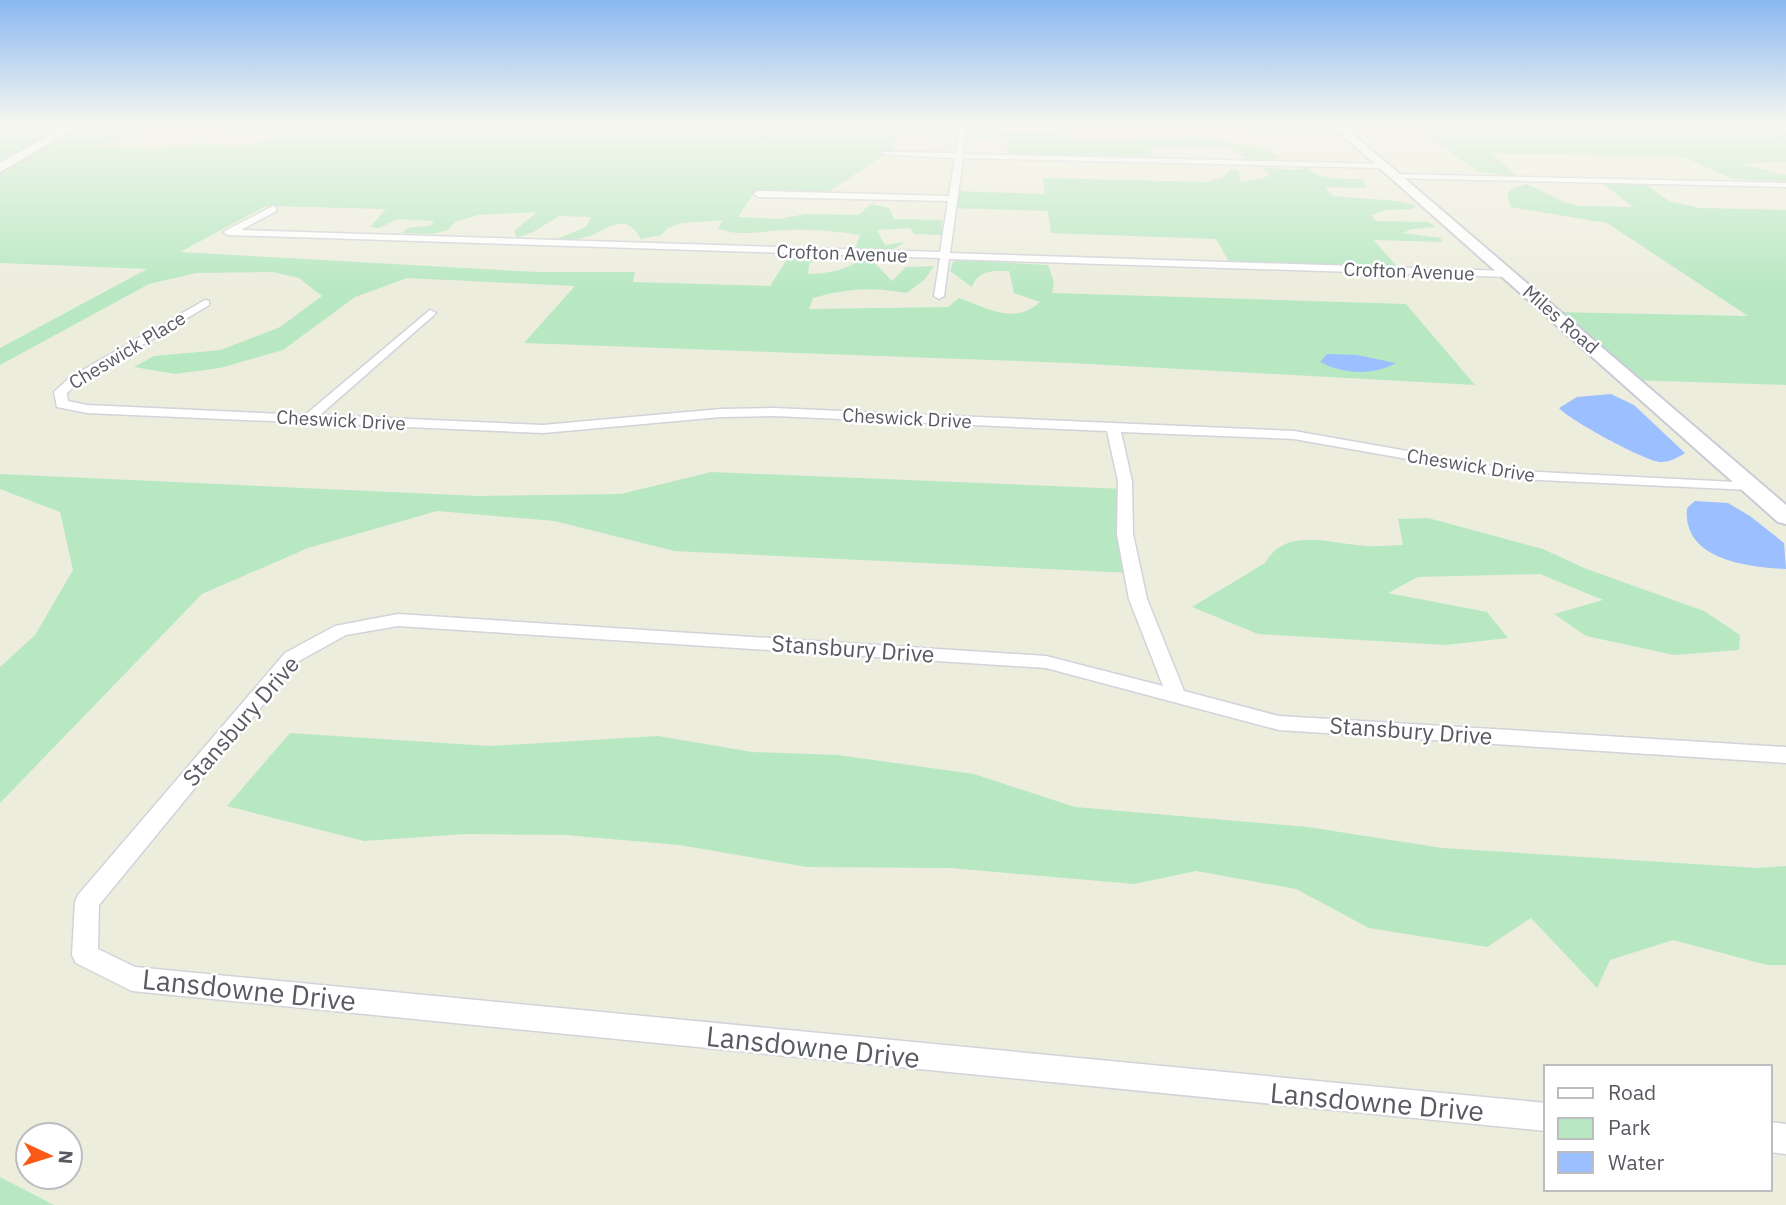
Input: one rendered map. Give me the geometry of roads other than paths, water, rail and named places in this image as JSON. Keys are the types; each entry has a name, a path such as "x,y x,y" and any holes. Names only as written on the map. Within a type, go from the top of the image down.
{"main road":[{"name":"Miles Road","path":"1400,180 1786,517"}],"street":[{"path":"939,296 955,180"},
{"path":"1633,180 1786,186"},
{"path":"758,194 952,199"},
{"name":"Crofton Avenue","path":"273,209 228,232 1507,274"},
{"name":"Cheswick Place","path":"62,404 60,392 73,381 205,303"},
{"path":"308,419 430,313"},
{"name":"Cheswick Drive","path":"62,404 87,409 543,429 721,413 774,412 1294,435 1521,475 1750,486"},
{"path":"1113,427 1125,481 1125,534 1138,599 1177,696"},
{"name":"Stansbury Drive","path":"85,956 87,902 292,657 341,630 398,620 1046,662 1279,723 1786,755"},
{"name":"Lansdowne Drive","path":"85,956 132,979 1544,1117"}],"water":[{"path":"1327,354 1357,355 1396,363 1368,372 1348,371 1320,362"},
{"path":"1611,394 1634,405 1685,453 1666,462 1652,460 1591,430 1559,408 1577,397"},
{"path":"1695,501 1728,503 1750,516 1784,543 1786,569 1737,563 1706,550 1695,539 1688,525 1687,508"}]}
